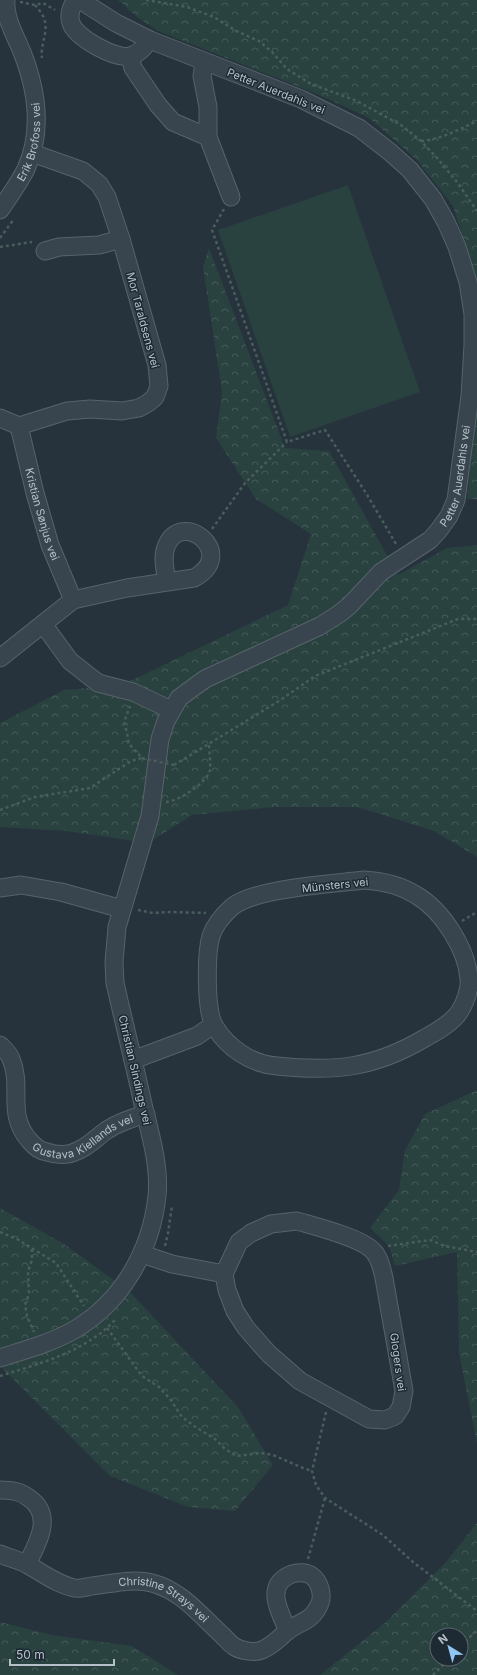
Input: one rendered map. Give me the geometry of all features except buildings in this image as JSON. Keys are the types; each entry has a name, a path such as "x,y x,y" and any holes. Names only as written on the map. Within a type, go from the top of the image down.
{"street":[{"name":"Erik Brofoss vei","path":"0,210 26,169 32,153 36,132 37,113 33,87 24,55 10,21 6,1"},
{"name":"Petter Auerdahls vei","path":"75,4 116,22 150,40 301,99 359,128 390,152 410,170 432,199 446,222 457,247 468,282 473,314 470,396 456,500 449,516 439,530 430,540 381,572 349,606 332,618 320,626 205,678 179,698 171,710"},
{"path":"75,4 71,24 83,38 107,51 118,55 130,56 141,51 150,40"},
{"path":"130,56 134,68 146,87 158,105 173,122 208,137"},
{"path":"204,62 202,76 208,107 208,137 231,197"},
{"name":"Mor Taraldsens vei","path":"19,426 67,411 90,409 122,411 139,408 148,403 154,396 159,386 157,365 121,239 107,197 93,177 83,171 67,164 32,153"},
{"path":"40,247 99,245 121,239"},
{"path":"0,418 19,426"},
{"name":"Kristian Sønjus vei","path":"19,426 35,493 50,545 73,600"},
{"path":"0,658 73,600 127,588 167,582 178,582 194,578 204,573 210,565 211,557 209,547 204,539 196,533 185,531 172,539 166,547 164,556 167,582"},
{"path":"43,624 70,661 98,683 133,692 171,710"},
{"name":"Christian Sindings vei","path":"0,1358 61,1337 92,1319 116,1295 131,1275 142,1254 150,1232 157,1196 156,1172 146,1114 115,983 114,962 115,939 130,911 150,816 160,739 171,710"},
{"name":"Münsters vei","path":"364,880 394,884 418,895 435,910 443,919 465,959 469,980 464,1002 460,1010 441,1029 393,1054 371,1062 349,1067 308,1069 258,1063 233,1048 213,1025 207,982 211,937 216,924 233,906 255,895 364,880"},
{"path":"0,888 21,885 61,892 130,911"},
{"path":"133,1060 197,1036 213,1025"},
{"name":"Gustava Kiellands vei","path":"0,1045 11,1059 14,1075 15,1104 18,1122 22,1133 32,1143 44,1151 56,1155 76,1152 107,1130 124,1121 146,1114"},
{"path":"142,1254 158,1260 224,1274 240,1242 251,1233 271,1224 297,1221 331,1230 374,1251"},
{"name":"Glogers vei","path":"224,1274 227,1290 234,1311 246,1328 269,1354 300,1381 369,1419 385,1420 395,1416 401,1407 404,1391 384,1278 380,1262 374,1251"},
{"path":"0,1490 14,1490 22,1492 34,1501 42,1510 43,1524 39,1542 27,1564"},
{"name":"Christine Strays vei","path":"0,1554 27,1564 56,1582 75,1588 132,1581 150,1582 164,1587 178,1595 193,1607 235,1647 245,1650 260,1650 278,1641 288,1631 305,1622 317,1610 321,1599 319,1585 312,1576 305,1573"},
{"path":"288,1631 277,1605 276,1590 281,1580 293,1574 301,1572 305,1573"}],"path":[{"path":"146,0 187,7 214,17 236,31 259,41 272,52 287,69 311,84 357,101 401,125 421,141 457,182 477,211"},
{"path":"6,1 35,5 43,3 58,11 75,4"},
{"path":"421,141 436,139 462,129 477,121"},
{"path":"231,197 212,230 287,442"},
{"path":"0,248 40,247"},
{"path":"204,539 245,483 287,442 325,430 366,493 403,557"},
{"path":"0,810 35,797 90,788 131,761 142,758 174,765 209,745 315,676 458,619 477,619"},
{"path":"133,692 124,722 129,744 142,758"},
{"path":"159,803 171,802 197,788 210,771 209,745"},
{"path":"130,911 153,913 206,913 220,919"},
{"path":"158,1260 168,1233 172,1200"},
{"path":"0,1232 32,1248 56,1263 92,1319"},
{"path":"374,1251 389,1246 430,1240 445,1246 477,1252"},
{"path":"32,1248 32,1260 28,1272 29,1294 25,1305 27,1316 41,1344"},
{"path":"0,1376 52,1360 75,1350 107,1328 118,1316"},
{"path":"107,1328 142,1376 159,1387 170,1399 182,1417 215,1439 225,1449 237,1456 261,1453 273,1455 312,1471"},
{"path":"329,1397 324,1425 312,1471 316,1485 325,1498 383,1535 413,1562 477,1611"},
{"path":"305,1573 325,1498"},
{"path":"469,1638 477,1630"},
{"path":"433,1675 441,1667"}],"green space":[{"path":"118,0 477,0 477,283 453,206 417,160 369,118 317,94 158,31 137,17"},
{"path":"348,185 420,392 290,437 218,230"},
{"path":"209,248 285,448 329,451 398,575 447,548 477,545 477,857 434,831 357,807 274,807 192,815 148,843 66,831 0,827 0,723 64,690 122,685 288,605 311,534 256,499 216,438 222,392 203,267"},
{"path":"477,391 477,499 467,499"},
{"path":"477,1090 477,1444 459,1353 457,1252 395,1266 389,1246 370,1228 399,1190 405,1150 425,1114"},
{"path":"0,1208 64,1244 129,1291 238,1407 273,1465 235,1511 188,1507 110,1476 0,1366"},
{"path":"477,1523 477,1675 320,1675 386,1622 446,1562"},
{"path":"0,1622 52,1635 132,1646 178,1675 0,1675"}]}
